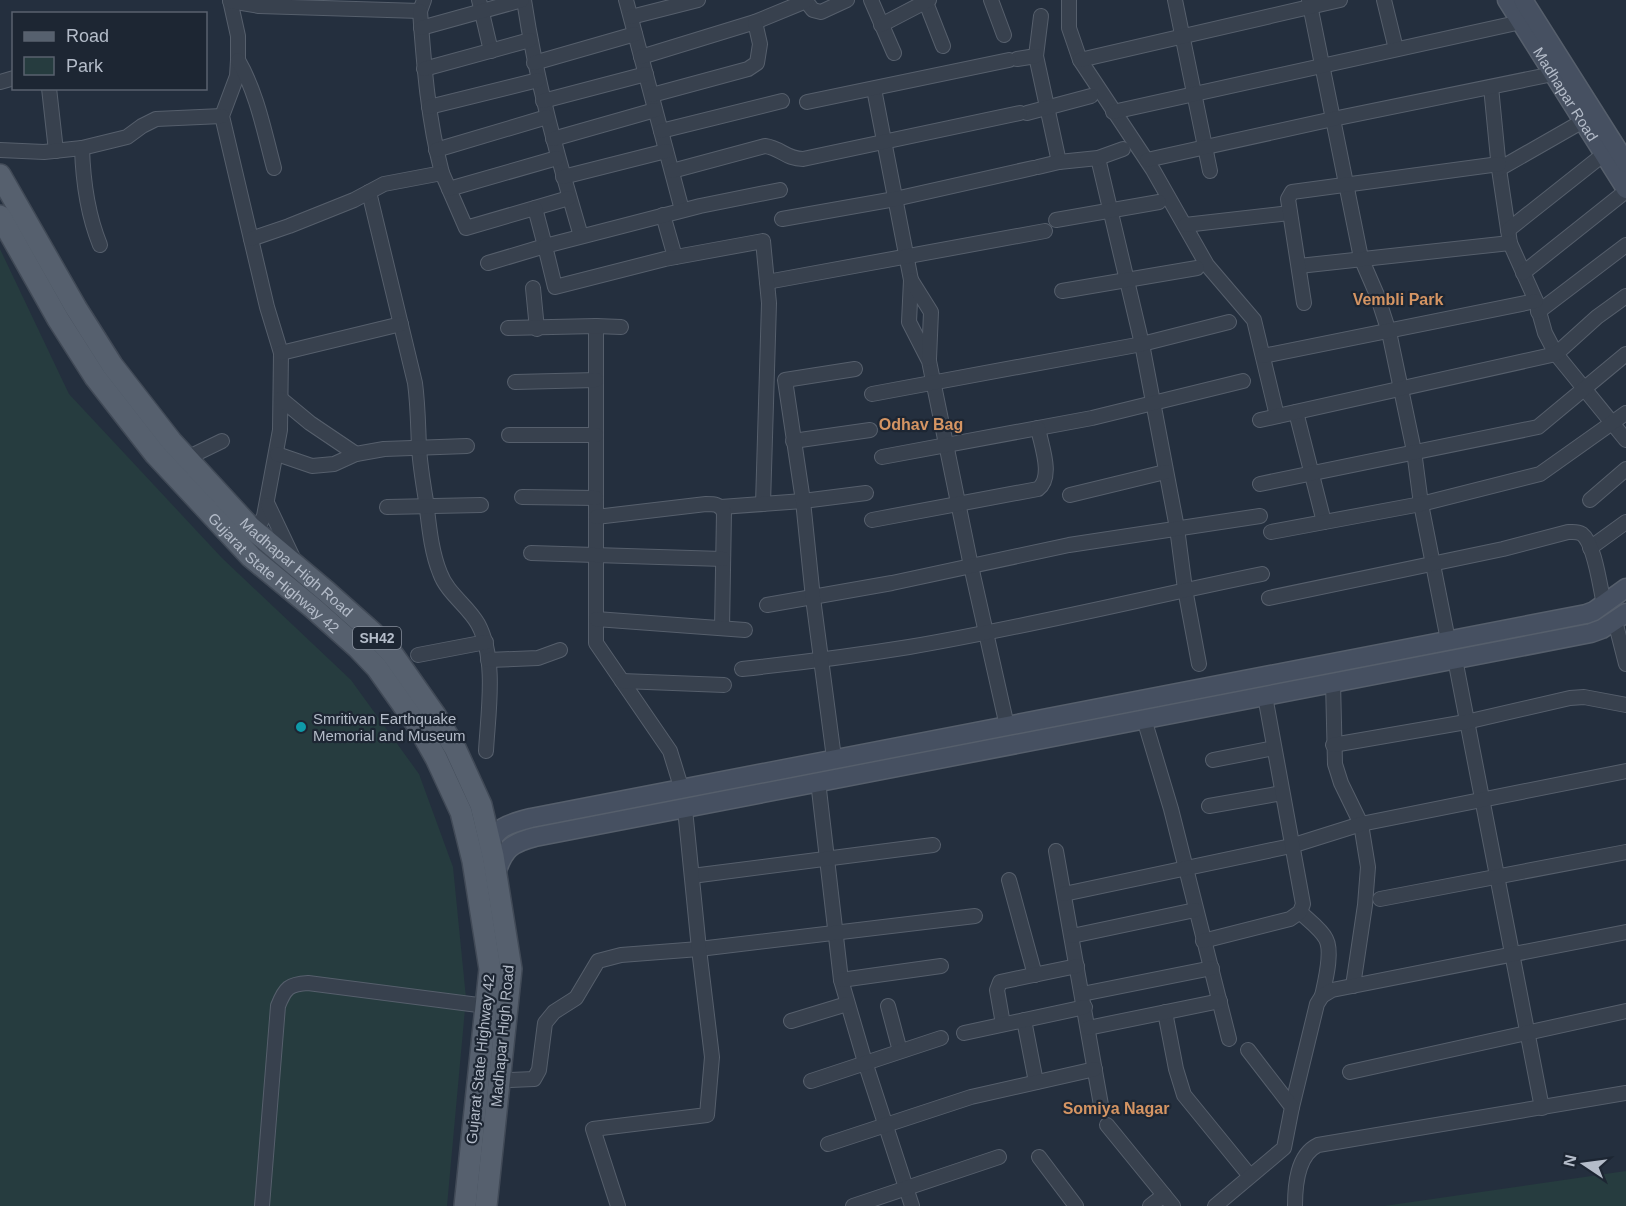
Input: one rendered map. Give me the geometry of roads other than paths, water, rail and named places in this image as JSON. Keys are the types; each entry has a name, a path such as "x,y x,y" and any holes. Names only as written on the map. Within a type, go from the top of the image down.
{"main road":[{"name":"Madhapar Road","path":"1507,0 1583,121 1619,154"},
{"name":"Madhapar Road","path":"1523,0 1619,154 1626,190"},
{"name":"Madhapar High Road","path":"0,175 75,308 112,364 187,458 250,527 364,625 393,654 455,748 481,805 490,841 486,875 511,969 486,1206"},
{"name":"Gujarat State Highway 42","path":"0,216 58,318 95,377 155,454 251,557 313,608 377,668 398,696 436,758 486,875 490,969 465,1206"},
{"path":"490,841 501,828 515,822 834,758 1586,614 1626,588"},
{"path":"486,875 512,844 521,840 1591,633 1620,617"},
{"path":"481,805 500,818 515,822"}],"street":[{"path":"421,28 481,6 523,0 543,101 557,158 581,237"},
{"path":"626,0 682,210"},
{"path":"631,17 698,0"},
{"path":"641,57 755,22 806,1 813,10 821,12 847,0"},
{"path":"871,0 894,53"},
{"path":"991,0 1004,35"},
{"path":"1069,0 1070,27 1080,60 1147,160 1207,265 1254,320 1277,416"},
{"path":"1175,0 1210,171"},
{"path":"1080,60 1310,3 1340,0"},
{"path":"1384,0 1396,49"},
{"path":"250,527 261,522 268,505 277,454 281,399 281,353 250,239 222,116 237,76 238,36 230,1 422,5 424,69 436,150 442,173 466,228 569,198"},
{"path":"881,25 927,1 943,46"},
{"path":"1310,3 1361,258 1377,295 1389,332 1414,451 1421,504 1448,640"},
{"path":"481,6 491,51"},
{"path":"1041,16 1036,56 1059,162"},
{"path":"651,95 748,69 757,63 760,44 755,22"},
{"path":"1113,111 1521,22"},
{"path":"534,63 635,34"},
{"path":"424,69 530,40"},
{"path":"807,102 1036,56"},
{"path":"238,60 255,94 274,168"},
{"path":"543,101 646,74"},
{"path":"1147,160 1553,74"},
{"path":"429,106 538,80"},
{"path":"1491,87 1509,237 1545,333 1557,354 1626,440"},
{"path":"49,90 56,151"},
{"path":"874,90 911,280 909,322 929,361 1007,726"},
{"path":"672,171 765,146 777,148 794,159 803,159 1047,108 1091,96"},
{"path":"661,131 782,101"},
{"path":"553,139 655,110"},
{"path":"0,150 23,152 82,148 127,137 156,119 222,116"},
{"path":"436,150 547,117"},
{"path":"1304,303 1288,199 1292,192 1499,166 1583,121"},
{"path":"82,148 84,192 100,245"},
{"path":"782,219 895,199 1059,162 1098,158 1123,148"},
{"path":"563,177 666,151"},
{"path":"1299,266 1509,237 1619,154"},
{"path":"449,189 557,158"},
{"path":"1098,158 1154,403 1199,664"},
{"path":"250,239 289,226 384,184 442,173"},
{"path":"488,263 682,210 780,190"},
{"path":"1523,273 1626,190"},
{"path":"369,192 401,324 419,411 419,447 431,540 440,575 467,608 486,642 488,660 486,751"},
{"path":"1056,220 1159,202"},
{"path":"535,208 555,287 675,257 763,241 769,303 762,504"},
{"path":"1185,225 1290,213"},
{"path":"663,215 675,257"},
{"path":"767,282 1045,231"},
{"path":"1263,356 1537,307 1626,245"},
{"path":"1062,291 1197,267"},
{"path":"911,280 931,312 929,361"},
{"path":"533,288 537,329"},
{"path":"1260,420 1557,354 1598,317 1626,296"},
{"path":"872,394 1142,344 1229,322"},
{"path":"281,353 401,324"},
{"path":"596,326 596,643 670,751 682,790"},
{"path":"508,328 621,327"},
{"path":"1260,484 1538,427 1626,354"},
{"path":"834,758 803,501 785,380 855,369"},
{"path":"515,382 596,380"},
{"path":"882,457 1038,428 1242,381"},
{"path":"281,399 310,423 356,453"},
{"path":"1296,412 1324,522"},
{"path":"1271,532 1421,504 1540,474 1626,413"},
{"path":"872,520 1038,489 1044,485 1045,467 1038,428"},
{"path":"793,441 870,430"},
{"path":"508,435 596,435"},
{"path":"187,458 222,441"},
{"path":"277,454 312,466 334,464 356,453 384,449 467,446"},
{"path":"1590,500 1626,469"},
{"path":"1070,495 1165,472"},
{"path":"596,516 706,504 721,507 803,501 866,493"},
{"path":"522,497 596,498"},
{"path":"268,505 298,568"},
{"path":"387,507 482,505"},
{"path":"721,507 724,512 722,628"},
{"path":"767,605 813,598 1069,545 1260,516"},
{"path":"1590,548 1626,522"},
{"path":"1269,598 1503,549 1568,532 1577,532 1584,536 1590,548 1604,604"},
{"path":"531,553 723,559"},
{"path":"742,669 910,647 1262,574"},
{"path":"1620,617 1626,664"},
{"path":"596,619 745,630"},
{"path":"418,655 486,642"},
{"path":"488,660 538,658 560,650"},
{"path":"1455,659 1514,954 1542,1108"},
{"path":"622,681 724,685"},
{"path":"1333,682 1335,764 1341,783 1361,824 1368,867 1353,986"},
{"path":"1203,941 1290,920 1300,912 1302,896 1265,696"},
{"path":"1333,745 1466,722 1570,698 1584,697 1626,705"},
{"path":"1144,719 1186,869 1229,1039"},
{"path":"1213,760 1274,748"},
{"path":"1064,894 1291,846 1361,824 1626,771"},
{"path":"818,781 841,980 912,1206"},
{"path":"1209,806 1282,793"},
{"path":"618,1206 593,1129 707,1115 712,1057 685,809"},
{"path":"692,876 933,845"},
{"path":"1056,851 1101,1105"},
{"path":"1380,899 1626,852"},
{"path":"1010,880 1035,975"},
{"path":"1071,936 1195,910"},
{"path":"1215,1206 1284,1148 1317,1004 1322,996 1328,959 1326,939 1300,912"},
{"path":"510,1080 534,1079 539,1070 545,1023 554,1012 576,998 598,961 621,955 699,949 975,916"},
{"path":"1322,996 1332,990 1626,932"},
{"path":"841,980 941,966"},
{"path":"1003,1024 998,985 1006,980 1077,966"},
{"path":"964,1033 1024,1020 1083,1000 1212,969"},
{"path":"261,1206 278,1006 284,992 295,984 308,983 486,1006"},
{"path":"1088,1028 1220,1001"},
{"path":"791,1021 847,1004"},
{"path":"888,1006 900,1051"},
{"path":"1350,1072 1626,1011"},
{"path":"1165,1012 1176,1070 1184,1095 1250,1176"},
{"path":"1024,1020 1036,1082"},
{"path":"811,1081 941,1038"},
{"path":"1248,1050 1292,1107"},
{"path":"828,1144 971,1097 1095,1069"},
{"path":"1295,1206 1295,1192 1302,1161 1311,1149 1318,1145 1626,1093"},
{"path":"1107,1125 1168,1201 1150,1206"},
{"path":"853,1206 999,1157"},
{"path":"1040,1157 1076,1206"}],"place":[{"name":"Smritivan Earthquake Memorial and Museum","path":"301,727"}],"district":[{"name":"Vembli Park","path":"1398,299"},
{"name":"Odhav Bag","path":"921,424"},
{"name":"Somiya Nagar","path":"1116,1108"}]}
